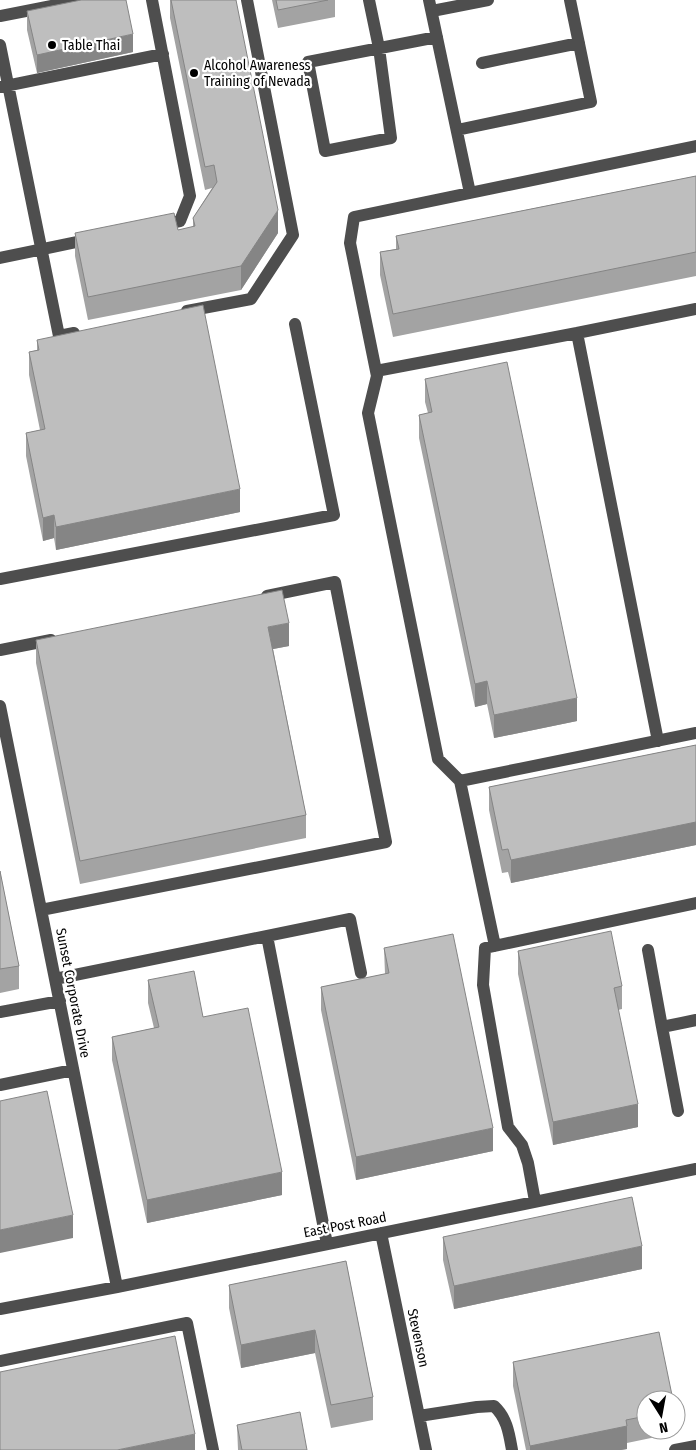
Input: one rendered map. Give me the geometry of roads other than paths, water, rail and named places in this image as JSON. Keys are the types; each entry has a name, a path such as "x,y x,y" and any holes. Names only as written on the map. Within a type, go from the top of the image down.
{"street":[{"path":"0,16 82,0"},
{"path":"152,0 190,196 180,221 152,227"},
{"path":"174,314 251,299 293,235 247,0"},
{"path":"369,0 379,48 391,138 325,151 308,62 379,48 437,37"},
{"path":"470,193 431,6 488,0"},
{"path":"457,130 591,102 570,0"},
{"path":"482,63 579,43"},
{"path":"0,45 4,86 59,336 88,331"},
{"path":"4,86 162,54"},
{"path":"495,946 460,781 438,759 368,414 377,376 350,243 354,217 696,146"},
{"path":"0,258 106,236"},
{"path":"376,371 696,309"},
{"path":"0,579 334,515 295,324"},
{"path":"577,333 658,741"},
{"path":"41,910 386,842 335,582 258,598"},
{"path":"0,650 67,636"},
{"name":"Sunset Corporate Drive","path":"0,706 117,1287"},
{"path":"460,781 696,733"},
{"path":"535,1201 528,1162 522,1145 508,1127 483,985 485,948 696,903"},
{"path":"55,979 350,920 361,974"},
{"path":"267,936 326,1244"},
{"path":"648,950 678,1111"},
{"path":"0,1012 60,1001"},
{"path":"662,1027 696,1020"},
{"path":"0,1085 73,1070"},
{"name":"East Post Road","path":"0,1309 117,1287 696,1169"},
{"name":"Stevenson","path":"380,1233 426,1450"},
{"path":"0,1361 187,1322 214,1450"},
{"path":"419,1416 494,1406 503,1414 510,1435 512,1450"},
{"path":"674,1450 696,1446"}],"place":[{"name":"Table Thai","path":"52,45"},
{"name":"Alcohol Awareness Training of Nevada","path":"194,73"}]}
